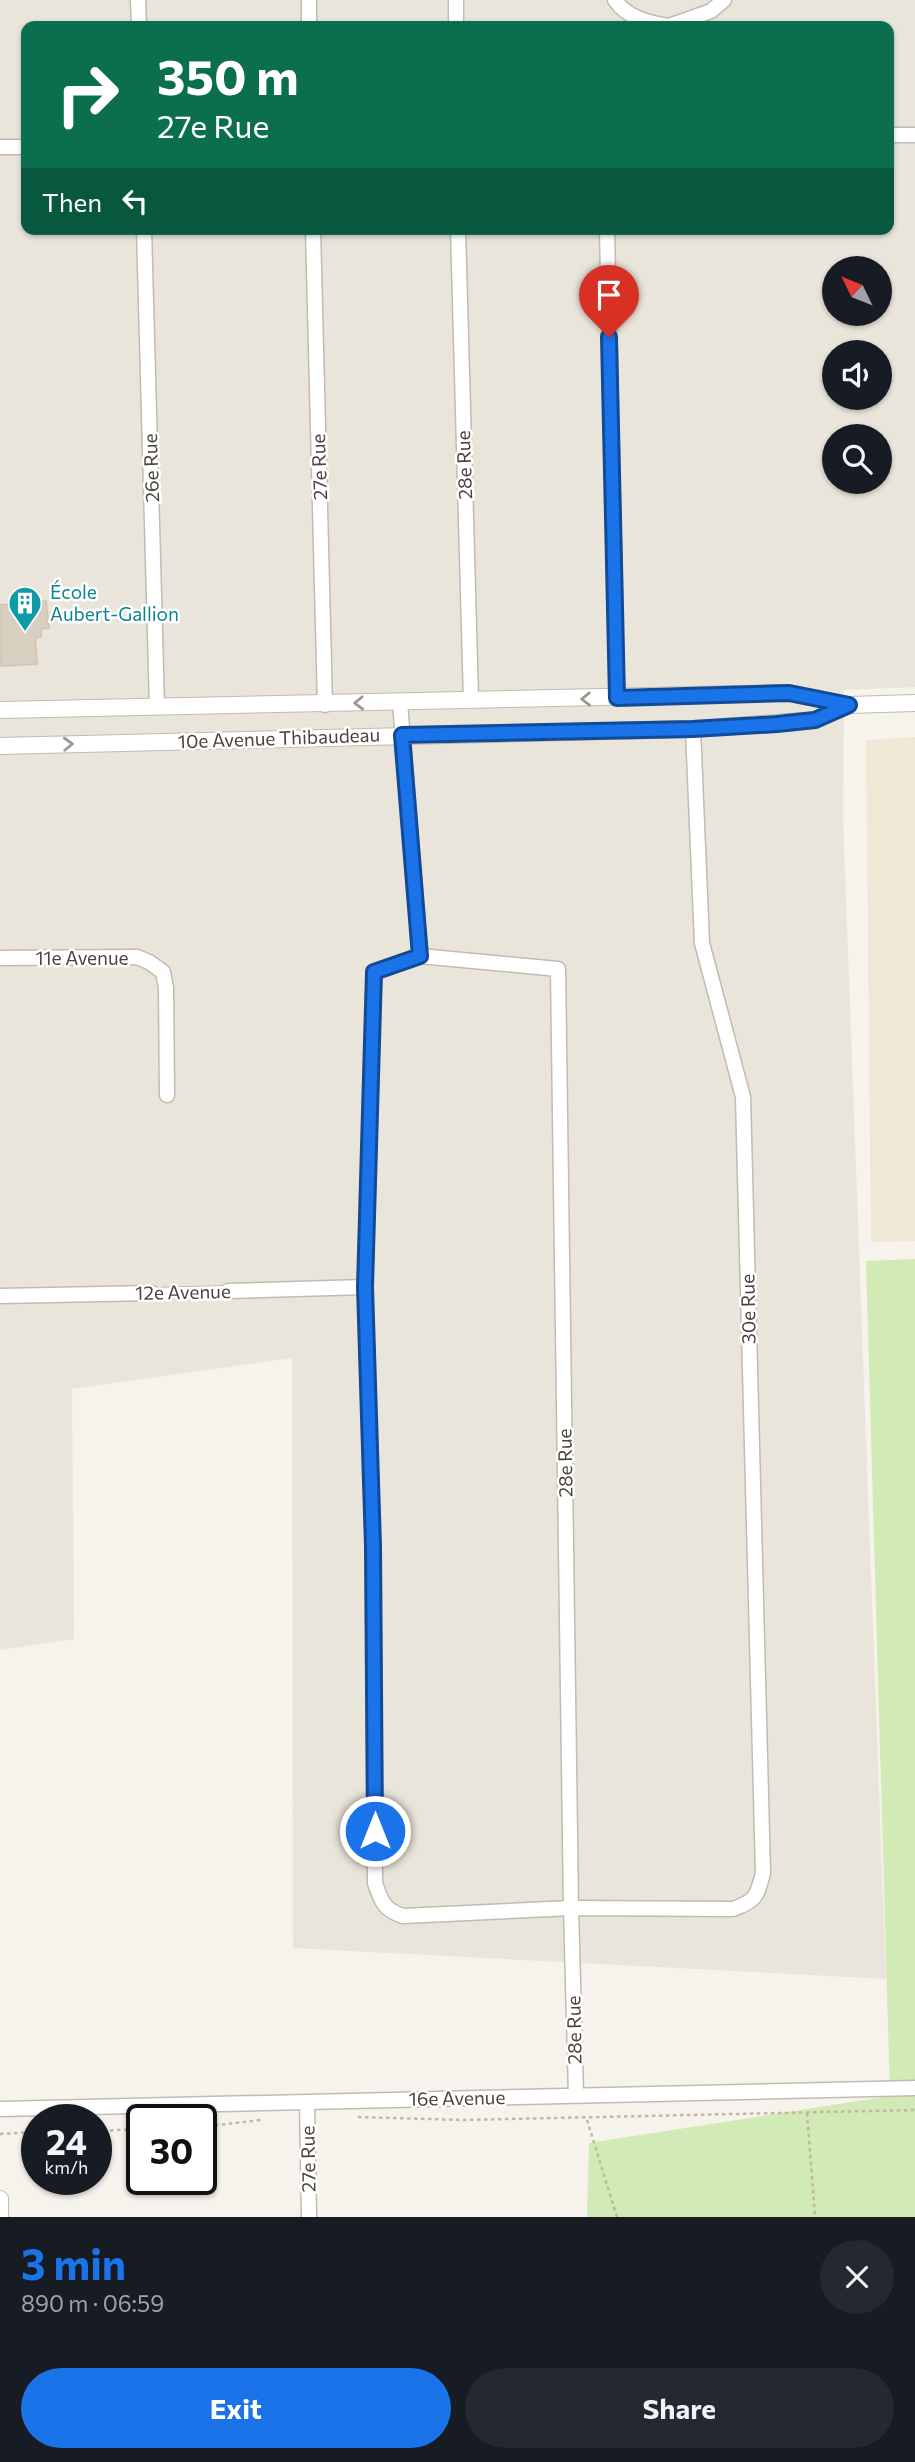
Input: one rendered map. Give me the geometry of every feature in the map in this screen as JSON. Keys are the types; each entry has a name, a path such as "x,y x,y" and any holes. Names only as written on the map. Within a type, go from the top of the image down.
{"street":[{"path":"138,0 139,21"},
{"path":"309,0 309,21"},
{"path":"456,0 456,21"},
{"path":"615,0 620,7 644,21"},
{"path":"682,21 712,10 724,0"},
{"path":"894,135 915,135"},
{"path":"0,147 21,147"},
{"name":"26e Rue","path":"144,235 157,708"},
{"name":"27e Rue","path":"313,235 325,705"},
{"name":"28e Rue","path":"458,235 471,700"},
{"path":"607,235 617,698"},
{"name":"10e Avenue Thibaudeau","path":"0,710 789,693 849,705 915,703"},
{"path":"400,702 420,956 374,972 365,1287 373,1546 375,1883 381,1902 391,1912 403,1916 571,1908"},
{"name":"10e Avenue Thibaudeau","path":"0,746 693,729 815,720 849,705"},
{"name":"30e Rue","path":"571,1908 733,1909 749,1903 757,1894 763,1873 743,1097 702,943 693,729"},
{"name":"28e Rue","path":"420,956 558,969 576,2095"},
{"name":"11e Avenue","path":"0,958 137,957 163,972 166,988 167,1095"},
{"name":"12e Avenue","path":"0,1296 365,1287"},
{"name":"16e Avenue","path":"0,2109 915,2088"},
{"name":"27e Rue","path":"307,2102 309,2217"},
{"path":"0,2199 0,2217"}],"path":[{"path":"353,2117 587,2119 915,2110"},
{"path":"807,2113 815,2217"},
{"path":"217,2125 271,2119"},
{"path":"587,2119 617,2217"},
{"path":"0,2134 21,2133"}],"shaded area":[{"path":"0,0 915,0 915,687 844,690 843,817 886,1979 293,1948 292,1358 72,1389 74,1639 0,1650"},
{"path":"915,737 915,1241 871,1242 866,740"}],"green space":[{"path":"915,1259 915,2217 587,2217 589,2143 890,2096 866,1261"}],"building":[{"name":"École Aubert-Gallion","path":"46,601 49,628 41,629 41,637 35,638 37,664 1,666 0,605"}],"place":[{"name":"École Aubert-Gallion","path":"25,633"}],"route":[{"path":"375,1831 373,1546 365,1287 374,972 420,956 402,735 693,729 777,724 815,720 849,705 789,693 617,698 609,337"}]}
